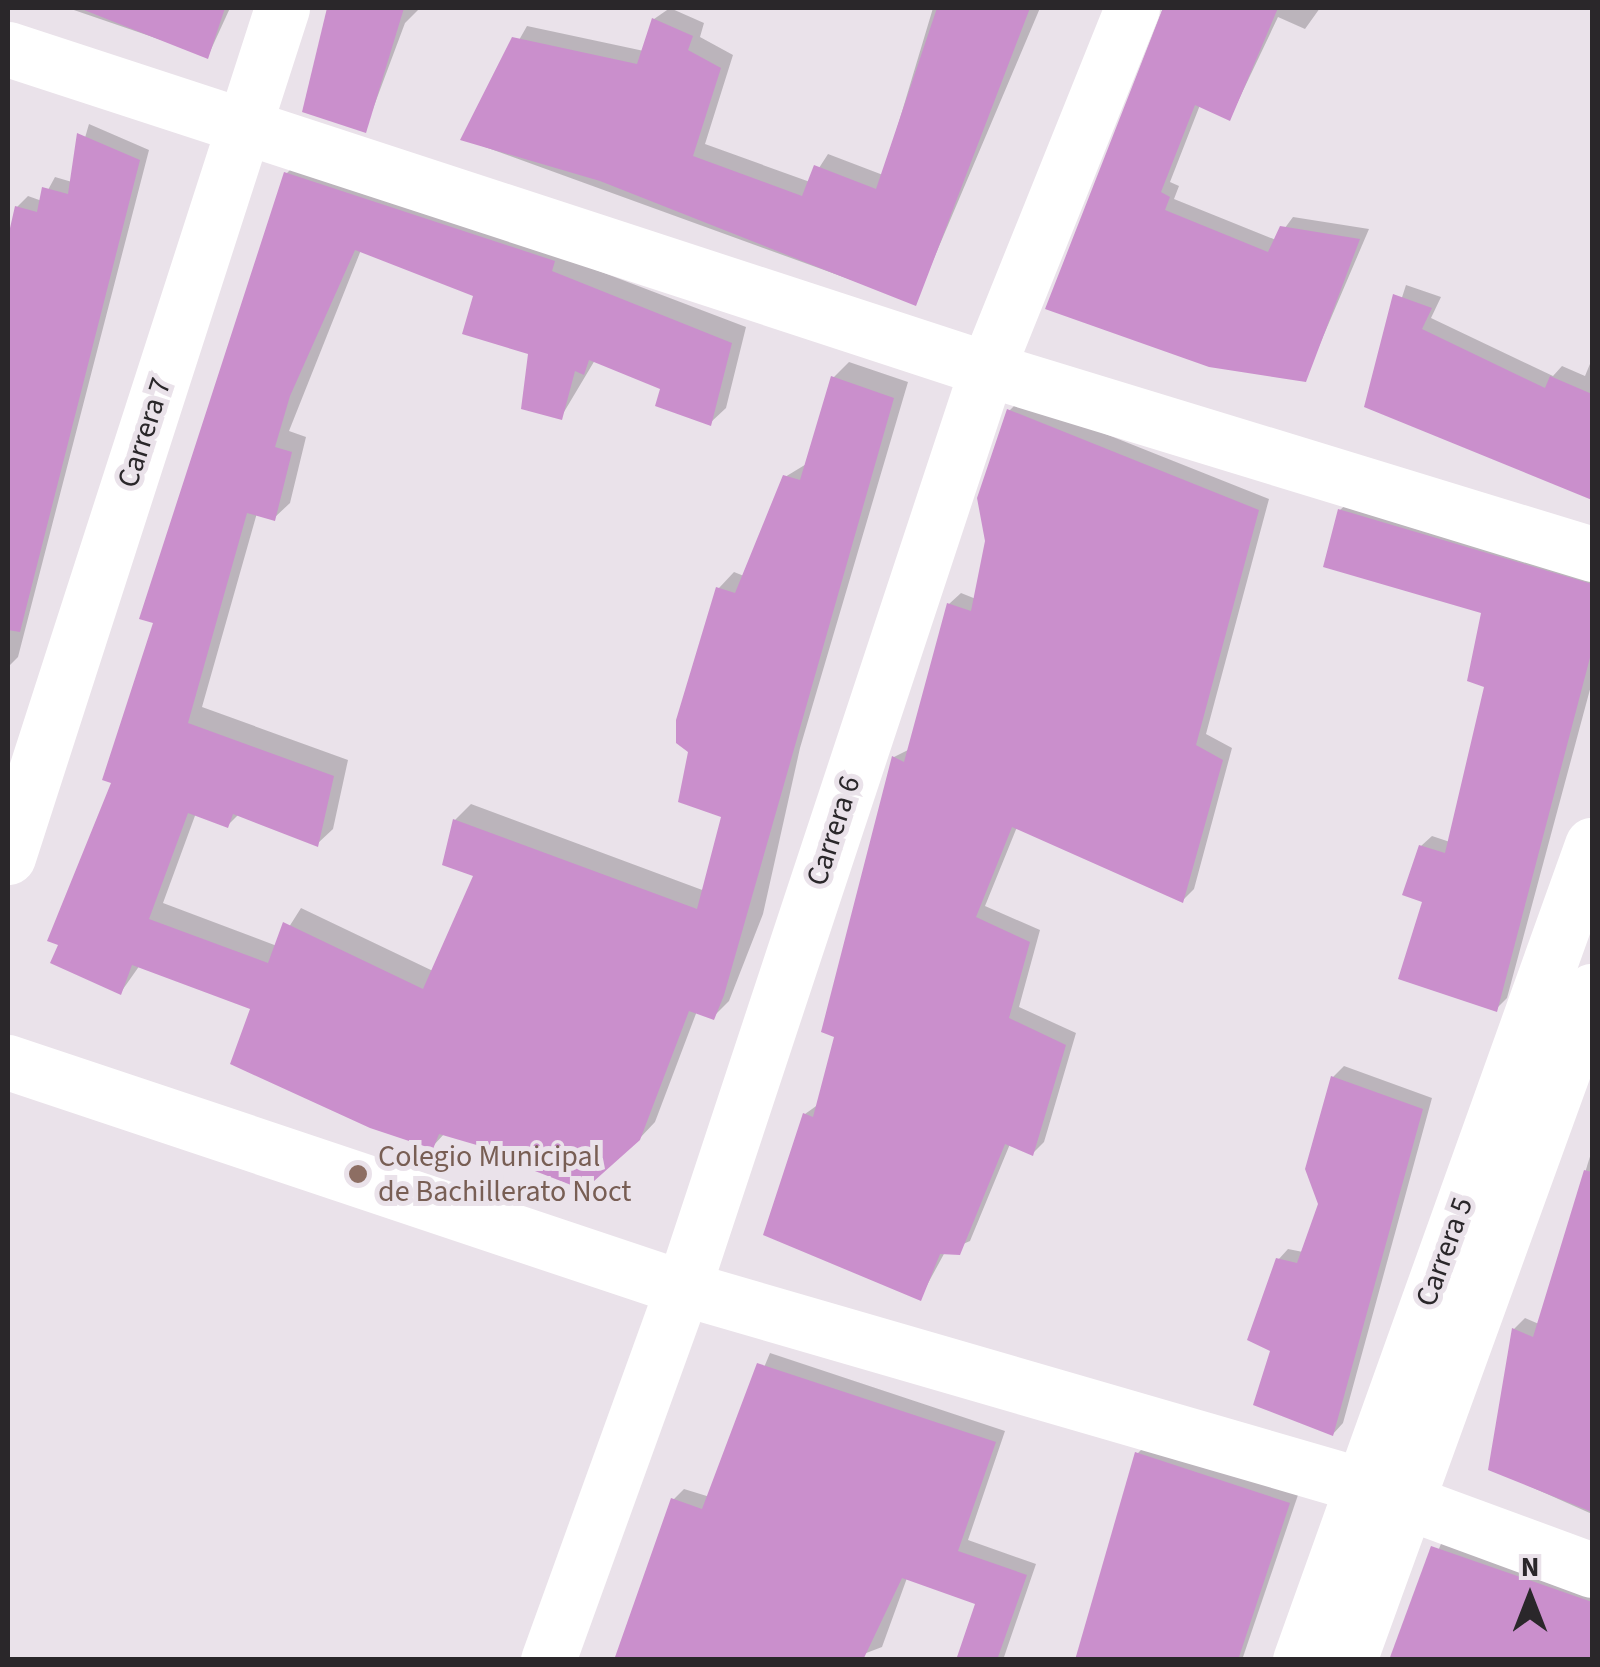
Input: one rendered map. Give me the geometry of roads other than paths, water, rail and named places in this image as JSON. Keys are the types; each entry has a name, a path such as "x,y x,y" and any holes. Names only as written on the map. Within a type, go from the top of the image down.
{"street":[{"name":"Carrera 7","path":"8,857 282,8"},
{"name":"Carrera 6","path":"548,1660 683,1288 988,369 1132,8"},
{"path":"8,49 246,122 988,369 1592,554"},
{"name":"Carrera 5","path":"1349,1660 1383,1496 1592,845"},
{"name":"Carrera 5","path":"1300,1660 1383,1496 1592,990"},
{"path":"8,1062 683,1288 1383,1496 1592,1570"}],"place":[{"name":"Colegio Municipal de Bachillerato Noct","path":"358,1174"}]}
